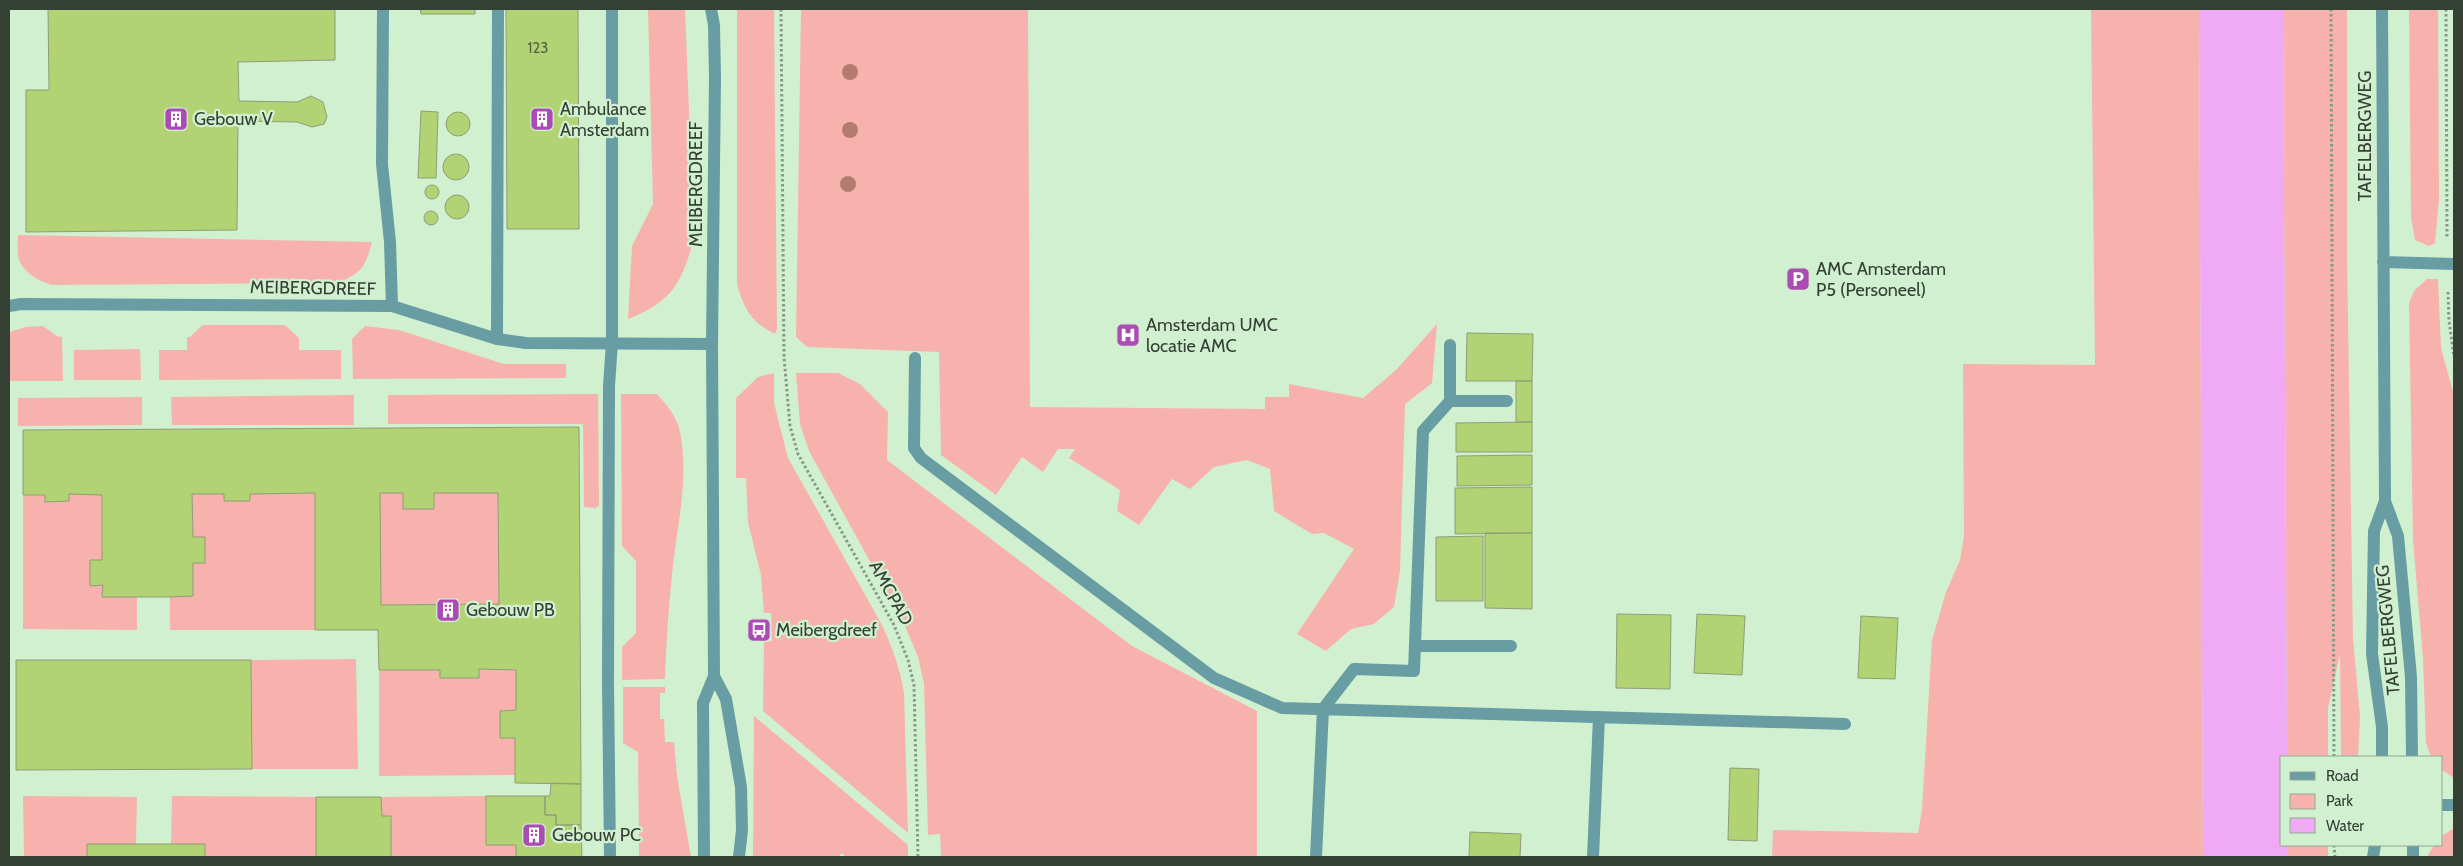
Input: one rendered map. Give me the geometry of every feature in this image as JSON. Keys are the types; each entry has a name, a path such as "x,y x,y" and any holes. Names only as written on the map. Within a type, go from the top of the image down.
{"street":[{"path":"383,9 382,164 390,242 392,306"},
{"path":"497,339 498,9"},
{"path":"610,857 609,406 612,342 612,9"},
{"name":"MEIBERGDREEF","path":"711,9 714,25"},
{"name":"MEIBERGDREEF","path":"704,857 703,703 714,676 712,344 714,25 717,9"},
{"name":"TAFELBERGWEG","path":"2382,9 2385,502 2398,536 2411,678 2412,756"},
{"path":"2383,262 2451,264"},
{"name":"MEIBERGDREEF","path":"9,306 22,304 392,306 497,339 526,344 612,342 712,344"},
{"path":"1316,857 1323,709 1354,669 1414,671 1423,431 1450,401 1450,345"},
{"path":"915,358 914,448 921,458 1214,678 1282,708 1845,724"},
{"path":"1450,401 1507,401"},
{"name":"TAFELBERGWEG","path":"2382,756 2382,727 2372,654 2374,531 2385,502"},
{"path":"1415,646 1511,646"},
{"name":"MEIBERGDREEF","path":"714,676 726,699 740,787 742,830 739,857"},
{"path":"1593,857 1599,717"}],"path":[{"name":"AMCPAD","path":"781,9 784,357 790,426 798,454 894,625 908,660 914,685 918,857"},
{"path":"2331,9 2334,756"},
{"path":"2446,9 2451,264 2449,321 2454,357"}],"green space":[{"path":"648,9 685,9 694,238 685,267 673,289 655,306 628,319 632,246 653,204"},
{"path":"737,9 774,9 777,329 775,334 760,325 750,314 737,285"},
{"path":"801,9 1028,9 1030,407 1265,409 1265,397 1289,397 1289,384 1363,398 1396,370 1437,324 1432,383 1405,404 1400,571 1394,607 1374,624 1351,629 1326,651 1297,634 1354,549 1324,533 1312,534 1274,511 1270,469 1247,460 1214,467 1190,489 1172,479 1139,525 1117,511 1120,490 1069,458 1075,449 1058,449 1043,472 1022,457 996,495 941,455 939,352 807,347 796,337"},
{"path":"2091,9 2199,9 2203,857 1772,857 1773,830 1918,833 1922,810 1932,640 1946,592 1960,560 1964,536 1963,364 2095,365"},
{"path":"2283,9 2347,9 2347,256 2353,638 2360,717 2358,756 2341,756 2340,654 2328,708 2328,756 2287,756"},
{"path":"2409,9 2438,9 2439,199 2435,243 2429,246 2415,240 2411,217"},
{"path":"18,235 372,242 367,258 361,268 352,276 338,283 52,285 36,278 22,266 18,255"},
{"path":"2427,279 2438,279 2441,348 2454,395 2454,778 2443,771 2443,756 2431,756 2426,743 2423,659 2413,540 2409,303 2414,291"},
{"path":"202,325 285,325 299,338 299,350 341,350 341,379 159,380 159,350 187,350 187,337 190,337"},
{"path":"43,326 57,336 62,337 63,381 9,381 9,332 26,327"},
{"path":"365,326 399,330 504,364 566,364 566,378 353,379 352,339"},
{"path":"140,349 141,380 74,380 74,350"},
{"path":"774,373 774,403 788,458 881,623 898,666 904,693 908,833 763,711 764,642 772,641 771,613 764,613 761,575 748,522 746,478 736,478 736,398 758,377"},
{"path":"796,373 838,373 860,384 888,412 887,460 1132,646 1257,711 1257,857 941,857 940,834 928,835 924,683 918,657 903,621 809,451 800,424"},
{"path":"598,394 599,505 596,508 584,507 583,424 388,424 388,395"},
{"path":"621,394 657,394 674,416 680,432 683,482 670,594 665,679 622,680 622,647 636,633 636,561 622,546"},
{"path":"354,395 354,425 172,425 171,397"},
{"path":"142,397 142,425 18,426 18,398"},
{"path":"315,493 315,630 170,630 170,597 193,596 193,563 205,563 205,537 193,537 192,494"},
{"path":"380,493 403,493 403,509 434,509 434,493 498,493 499,604 381,605"},
{"path":"69,494 102,495 102,560 90,560 90,586 103,585 103,597 137,597 137,630 23,629 23,495 45,495 45,502 69,501"},
{"path":"356,659 358,769 252,769 251,660"},
{"path":"479,669 516,670 516,710 500,711 500,738 515,738 515,775 379,776 379,670 440,670 440,678 479,678"},
{"path":"623,687 665,687 665,693 660,693 660,719 664,719 665,742 674,742 677,776 691,857 639,857 638,752 623,743"},
{"path":"754,716 908,845 908,857 844,857 844,854 840,854 840,857 753,857"},
{"path":"23,796 137,797 136,844 87,844 87,857 24,857"},
{"path":"172,796 316,797 316,857 205,857 205,844 171,844"},
{"path":"486,796 486,845 516,845 516,857 391,857 391,817 382,816 381,797"},
{"path":"2454,828 2454,857 2427,857 2433,846 2443,846 2443,835"},
{"path":"2287,846 2328,846 2328,857 2287,857"}],"water":[{"path":"2199,9 2283,9 2287,756 2280,756 2280,846 2287,846 2287,857 2203,857"}],"building":[{"name":"Gebouw V","path":"48,9 335,9 335,60 238,62 239,101 297,102 311,96 323,102 327,117 324,124 312,127 297,122 238,121 237,230 26,232 26,90 49,90"},
{"path":"420,9 475,9 475,14 421,14"},
{"name":"Ambulance Amsterdam","path":"506,9 578,9 579,229 507,229"},
{"path":"421,111 438,112 436,178 418,178"},
{"path":"458,112 463,113 469,119 469,129 463,135 458,136 453,135 447,129 446,124 447,119 453,113"},
{"path":"456,154 465,158 469,167 465,176 456,180 447,176 443,167 447,158"},
{"path":"432,185 437,187 439,192 437,197 432,199 427,197 425,192 427,187"},
{"path":"457,195 465,199 469,207 465,215 457,219 449,215 445,207 449,199"},
{"path":"428,211 434,211 438,218 434,225 428,225 424,221 424,215"},
{"path":"1467,333 1533,334 1532,381 1466,381"},
{"path":"1516,381 1532,381 1532,422 1516,422"},
{"path":"1532,422 1532,452 1456,452 1456,423"},
{"name":"Gebouw PB","path":"579,427 581,784 515,783 515,738 500,738 500,711 516,710 516,670 479,669 479,678 440,678 440,670 379,670 378,630 315,630 315,493 250,494 250,501 224,501 224,494 192,494 193,537 205,537 205,563 193,563 193,596 102,597 103,585 90,586 90,560 102,560 102,495 69,494 69,501 45,502 45,495 23,495 23,430","holes":["380,493 403,493 403,509 434,509 434,493 498,493 499,604 381,605"]},
{"path":"1532,455 1532,485 1457,486 1457,456"},
{"path":"1532,487 1532,533 1455,534 1455,488"},
{"path":"1485,533 1532,533 1532,609 1485,608"},
{"path":"1483,536 1483,601 1436,601 1436,537"},
{"path":"1617,614 1671,615 1670,689 1616,688"},
{"path":"1697,614 1745,616 1742,675 1694,673"},
{"path":"1861,616 1898,618 1895,679 1858,678"},
{"path":"16,660 251,660 252,769 16,770"},
{"path":"1730,768 1759,769 1757,841 1728,840"},
{"path":"551,783 581,784 581,825 556,825 556,815 545,815 545,796 550,796"},
{"name":"Gebouw PC","path":"486,796 545,796 545,815 556,815 556,825 581,825 582,857 516,857 516,845 486,845"},
{"path":"316,797 381,797 382,816 391,816 391,857 316,857"},
{"path":"1470,832 1521,834 1520,857 1469,857"},
{"path":"87,844 205,844 205,857 87,857"}],"place":[{"name":"Gebouw V","path":"176,119"},
{"name":"Ambulance Amsterdam","path":"542,119"},
{"name":"AMC Amsterdam P5 (Personeel)","path":"1798,279"},
{"name":"Amsterdam UMC locatie AMC","path":"1128,335"},
{"name":"Gebouw PB","path":"448,610"},
{"name":"Meibergdreef","path":"759,630"},
{"name":"Gebouw PC","path":"534,835"}]}
